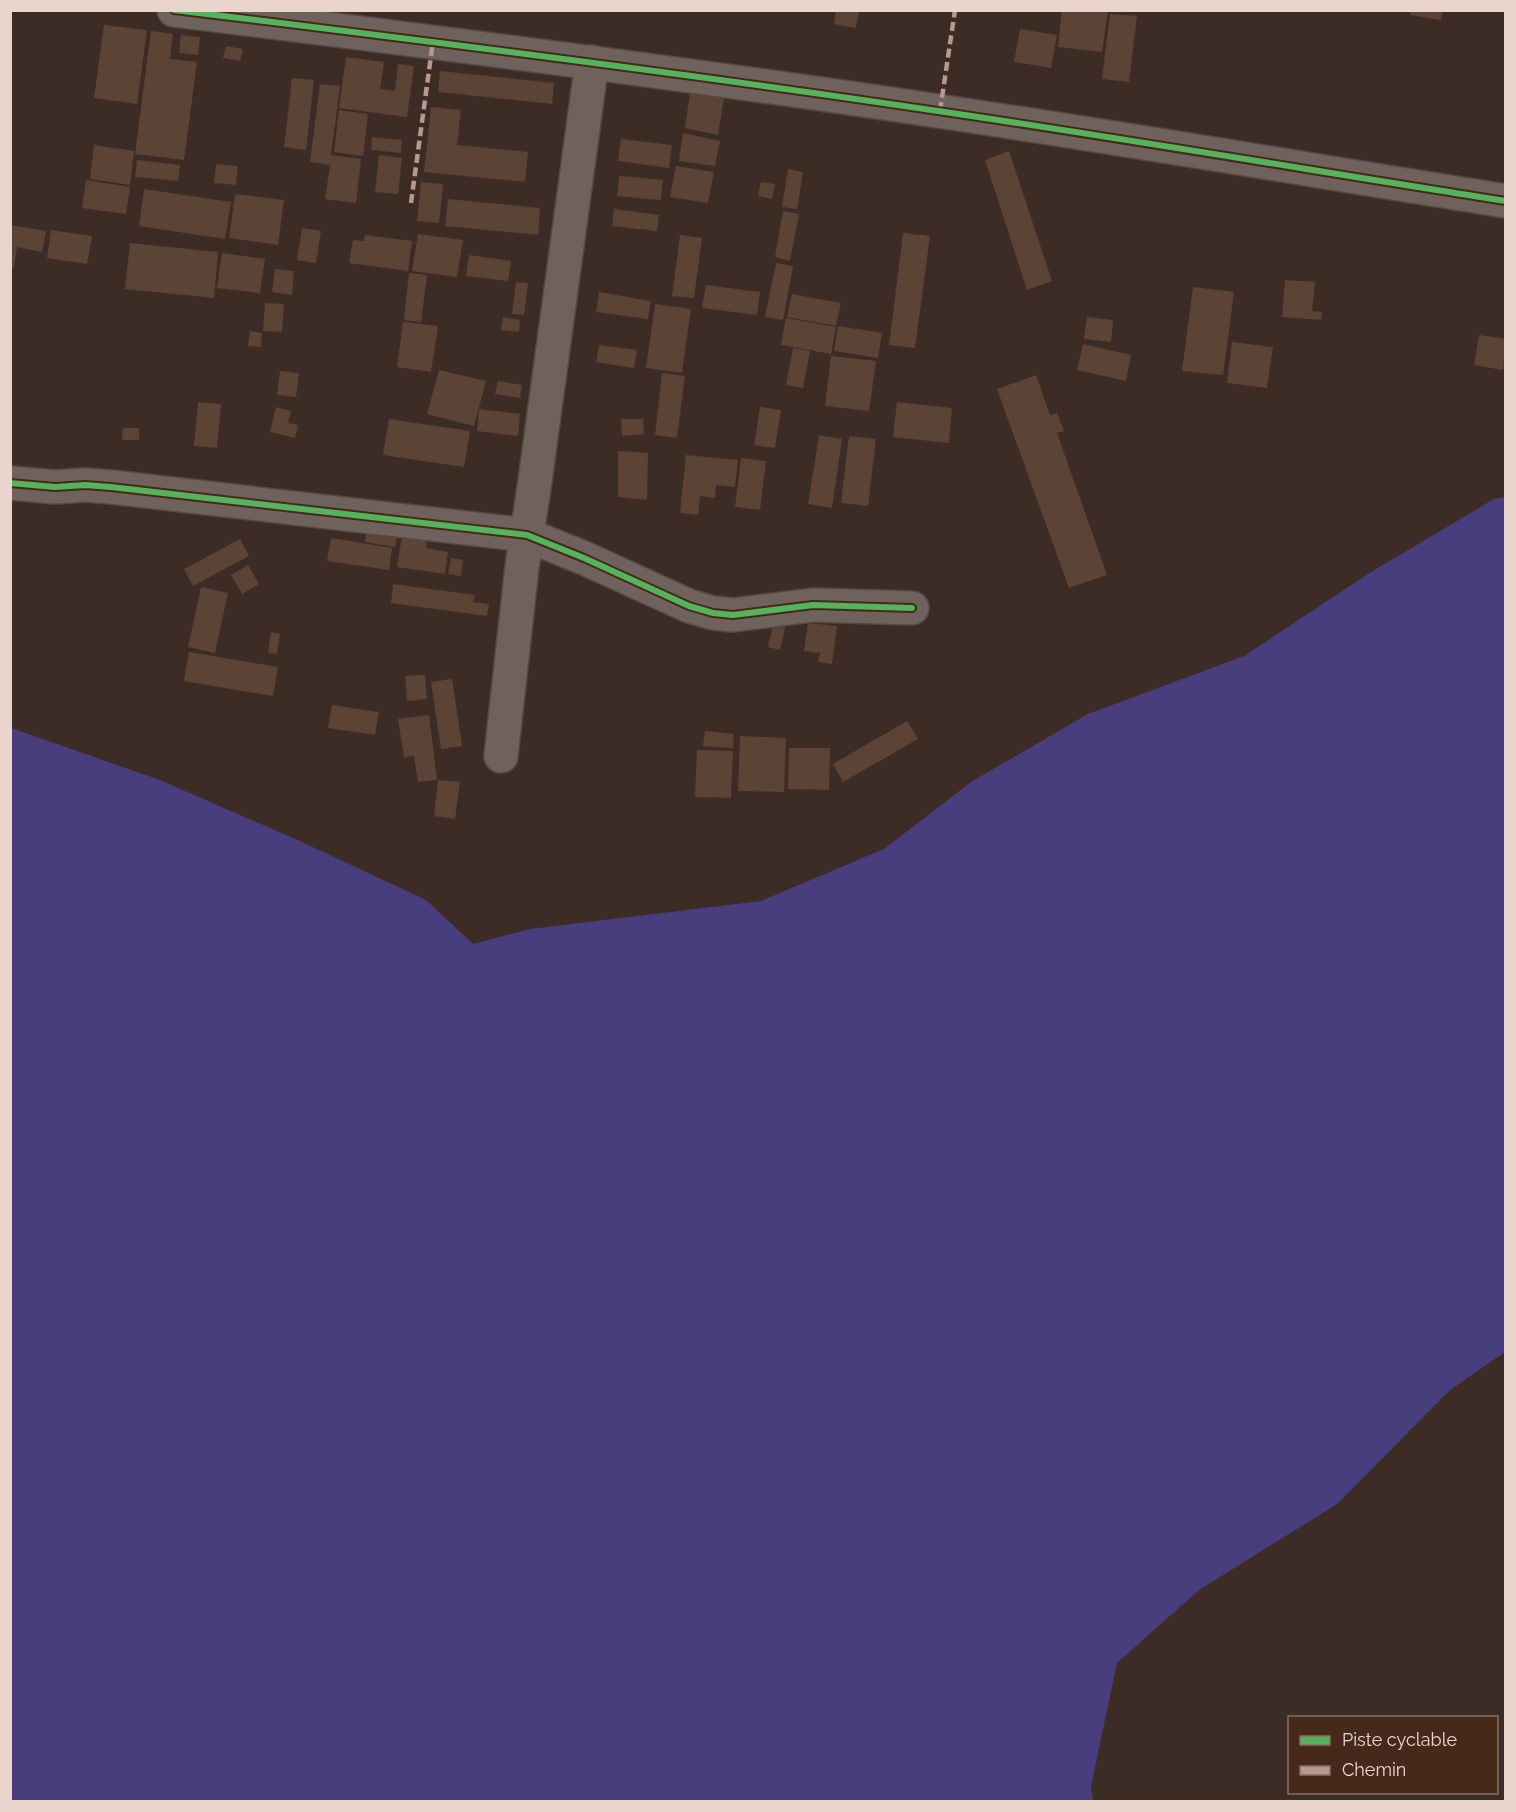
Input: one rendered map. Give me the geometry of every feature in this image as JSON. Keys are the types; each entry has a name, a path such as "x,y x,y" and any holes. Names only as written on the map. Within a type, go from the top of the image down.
{"street":[{"path":"174,10 434,41 952,113 1506,201"},
{"path":"501,756 522,567 592,62"},
{"path":"10,483 55,487 85,485 111,487 527,535 584,558 689,606 713,613 733,615 813,605 912,608"}],"shaded area":[{"path":"1505,497 1505,1352 1450,1390 1337,1504 1199,1590 1117,1663 1091,1786 1093,1801 11,1801 11,728 160,780 302,842 426,900 473,944 530,929 761,901 884,849 971,782 1088,714 1244,656 1371,572 1494,499"}],"building":[{"path":"836,10 859,10 856,28 834,24"},
{"path":"1062,10 1108,10 1102,52 1058,47"},
{"path":"1411,10 1443,10 1441,20 1410,15"},
{"path":"1110,14 1137,16 1129,82 1102,79"},
{"path":"104,25 147,30 137,104 94,98"},
{"path":"1020,29 1057,35 1051,68 1014,62"},
{"path":"151,31 173,34 170,59 197,62 184,160 135,154"},
{"path":"181,35 200,37 198,55 179,53"},
{"path":"226,46 243,49 240,61 223,58"},
{"path":"346,57 384,62 380,89 395,91 398,64 414,66 407,117 339,108"},
{"path":"440,71 554,83 552,104 438,92"},
{"path":"292,78 314,80 306,150 284,147"},
{"path":"320,84 340,86 331,155 361,159 356,203 325,199 330,165 310,162"},
{"path":"690,93 724,98 718,135 685,128"},
{"path":"431,107 461,110 457,145 528,152 525,182 424,172"},
{"path":"339,110 368,114 363,156 334,152"},
{"path":"683,133 720,141 715,166 679,161"},
{"path":"372,137 402,140 401,153 371,150"},
{"path":"621,139 672,145 669,168 618,161"},
{"path":"94,145 134,151 130,185 90,179"},
{"path":"1009,151 1052,281 1027,290 985,160"},
{"path":"379,155 402,158 398,194 375,192"},
{"path":"137,160 180,165 178,181 135,177"},
{"path":"216,164 238,166 236,185 214,183"},
{"path":"676,166 714,172 708,203 670,197"},
{"path":"788,169 803,172 797,209 782,207"},
{"path":"619,176 663,180 661,200 617,196"},
{"path":"86,180 130,187 126,214 82,208"},
{"path":"421,182 443,184 439,223 417,221"},
{"path":"761,182 775,184 772,199 758,196"},
{"path":"144,189 231,202 225,239 139,226"},
{"path":"235,194 284,200 278,245 229,238"},
{"path":"448,199 540,208 538,235 445,226"},
{"path":"614,209 659,215 657,231 612,226"},
{"path":"783,211 799,214 790,261 775,257"},
{"path":"10,225 46,231 42,252 17,247 14,268 10,267"},
{"path":"302,228 321,231 316,263 297,260"},
{"path":"51,230 92,236 87,264 47,258"},
{"path":"903,233 930,236 915,348 889,345"},
{"path":"418,234 463,240 457,277 412,271"},
{"path":"365,235 412,241 408,271 349,263 353,240 364,241"},
{"path":"680,235 702,238 694,298 672,296"},
{"path":"130,243 218,252 214,298 125,289"},
{"path":"222,253 265,259 260,293 217,288"},
{"path":"469,255 511,261 508,281 466,276"},
{"path":"776,263 793,266 783,320 765,317"},
{"path":"275,269 294,271 292,295 272,292"},
{"path":"409,273 427,275 421,322 404,320"},
{"path":"1285,280 1315,282 1312,311 1322,312 1321,320 1282,317"},
{"path":"516,282 528,283 524,315 512,314"},
{"path":"706,285 760,292 757,315 702,308"},
{"path":"1193,287 1234,292 1223,375 1182,371"},
{"path":"599,292 651,301 648,319 596,312"},
{"path":"792,294 841,303 836,326 787,317"},
{"path":"265,303 284,304 282,332 263,331"},
{"path":"655,304 691,309 682,373 646,368"},
{"path":"503,317 520,320 519,332 501,330"},
{"path":"1087,317 1113,320 1111,342 1084,339"},
{"path":"786,318 836,327 831,354 781,345"},
{"path":"403,322 438,326 431,372 397,367"},
{"path":"838,326 882,333 878,358 834,351"},
{"path":"250,331 262,333 261,347 248,346"},
{"path":"1479,335 1506,339 1503,370 1474,365"},
{"path":"1232,342 1273,347 1267,388 1227,383"},
{"path":"1083,344 1131,355 1126,381 1077,370"},
{"path":"599,345 637,350 634,368 596,362"},
{"path":"793,348 810,351 803,388 786,385"},
{"path":"831,356 876,361 869,411 825,406"},
{"path":"439,370 486,381 474,426 427,414"},
{"path":"280,371 299,373 296,397 277,395"},
{"path":"662,373 685,376 677,438 655,435"},
{"path":"1036,375 1050,415 1057,413 1064,431 1057,433 1107,575 1069,588 997,389"},
{"path":"498,381 522,385 520,398 495,394"},
{"path":"198,402 221,404 217,448 194,446"},
{"path":"897,402 952,408 949,443 893,437"},
{"path":"276,407 291,411 288,423 298,425 295,438 270,432"},
{"path":"760,407 781,410 775,448 754,445"},
{"path":"479,409 520,414 518,436 477,431"},
{"path":"389,419 470,431 464,467 383,455"},
{"path":"621,419 643,419 644,434 622,436"},
{"path":"123,428 139,428 139,440 122,440"},
{"path":"819,435 842,439 832,508 808,504"},
{"path":"849,436 876,439 868,506 841,503"},
{"path":"618,451 648,453 647,500 618,497"},
{"path":"686,455 738,460 735,487 716,485 715,498 700,496 698,515 680,513"},
{"path":"741,458 766,461 760,510 735,507"},
{"path":"367,529 398,533 395,547 365,542"},
{"path":"402,536 427,539 426,548 448,552 445,574 397,567"},
{"path":"331,538 392,548 389,570 327,561"},
{"path":"240,539 249,556 193,586 184,569"},
{"path":"451,558 463,560 461,576 448,574"},
{"path":"248,565 259,584 242,594 231,575"},
{"path":"393,584 475,595 473,602 489,604 487,616 391,603"},
{"path":"201,587 228,593 215,653 188,647"},
{"path":"774,620 786,623 780,650 768,647"},
{"path":"808,623 837,626 832,664 818,662 820,653 804,651"},
{"path":"271,632 280,634 277,654 268,653"},
{"path":"189,652 278,667 273,696 184,681"},
{"path":"425,675 427,699 407,701 405,676"},
{"path":"452,679 462,746 441,749 431,682"},
{"path":"332,705 379,712 375,735 328,728"},
{"path":"429,715 437,780 418,782 414,756 404,757 398,719"},
{"path":"907,721 918,739 843,782 833,764"},
{"path":"705,731 734,734 733,748 703,746"},
{"path":"740,736 786,738 784,792 738,791"},
{"path":"789,748 830,748 829,790 788,789"},
{"path":"697,750 733,751 731,798 695,797"},
{"path":"438,780 460,782 455,819 434,816"}],"marked path":[{"path":"940,111 955,10"},
{"path":"411,203 433,41"}],"cycle path":[{"path":"174,10 843,97 1506,201"},
{"path":"10,483 55,487 85,485 111,487 527,535 584,558 689,606 713,613 733,615 813,605 912,608"}]}
